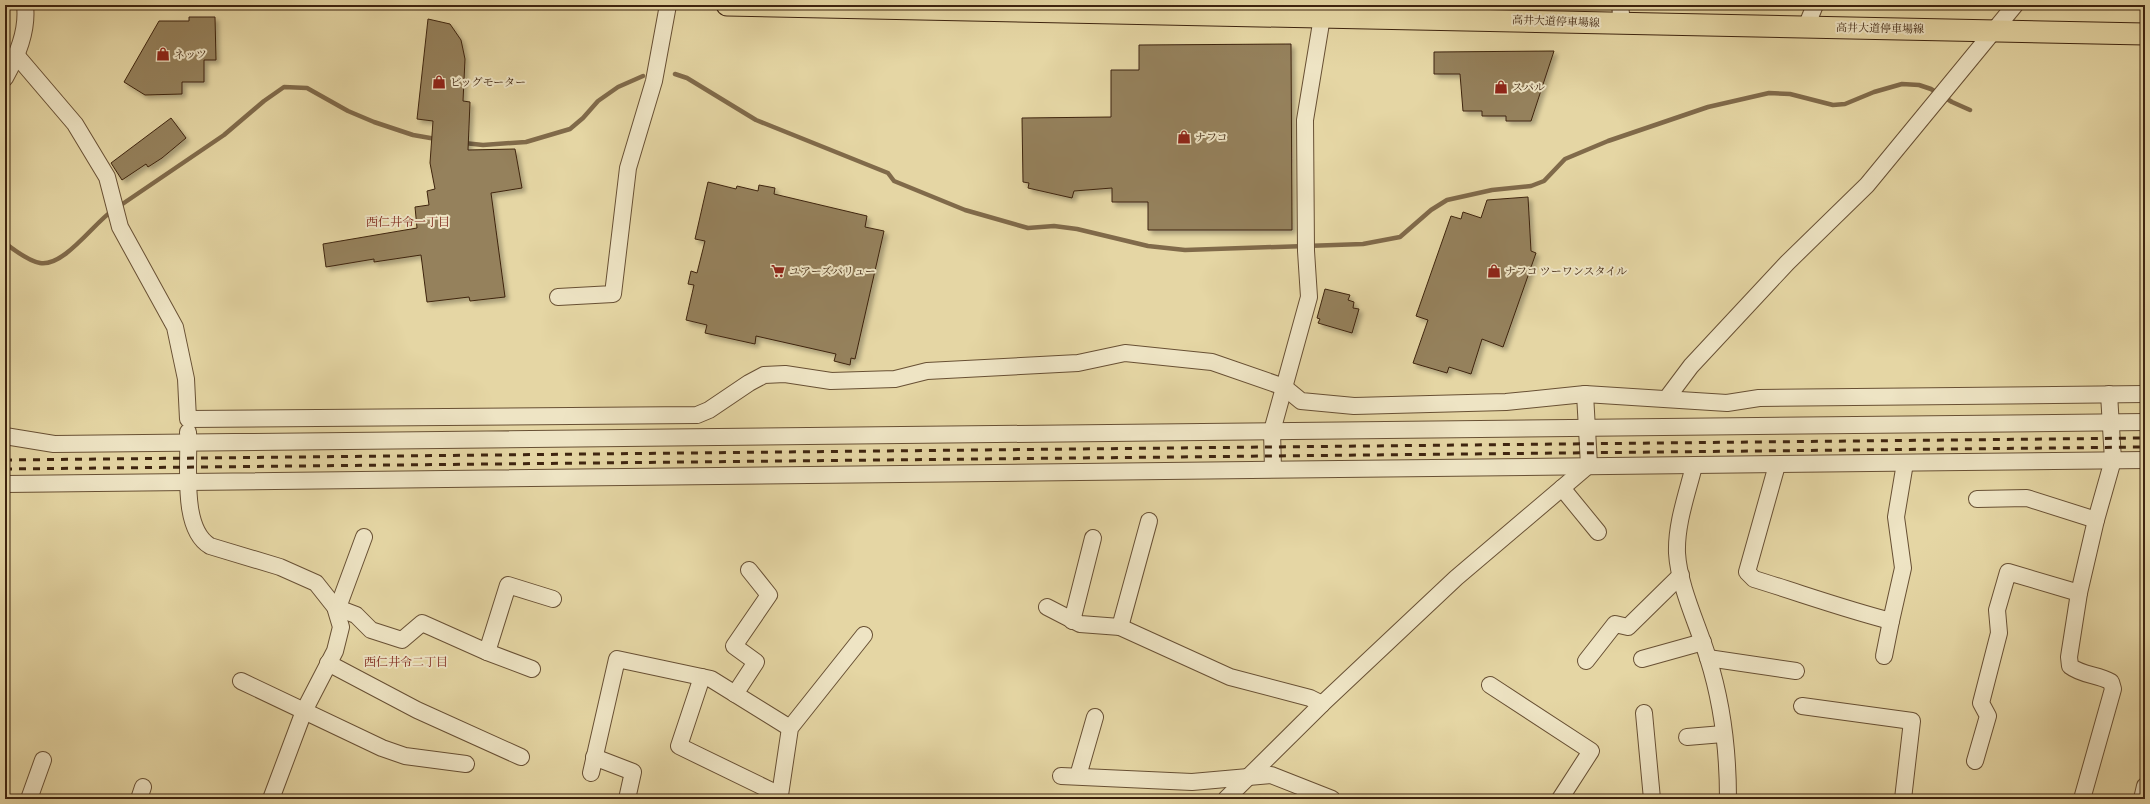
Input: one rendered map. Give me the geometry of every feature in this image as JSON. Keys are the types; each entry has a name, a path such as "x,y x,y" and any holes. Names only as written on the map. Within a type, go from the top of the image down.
{"main road":[{"name":"高井大道停車場線","path":"727,5 1621,14 1806,27 2145,34"}],"street":[{"path":"5,78 17,56 27,19 25,5"},
{"path":"558,296 612,294 628,168 654,81 668,5"},
{"path":"1806,27 1816,5"},
{"path":"1667,398 1691,366 1787,263 1867,185 1939,95 1995,31 2015,5"},
{"path":"1272,469 1272,431 1309,297 1306,245 1306,120 1323,11"},
{"path":"17,56 75,124 107,177 120,227 175,327 186,379 189,442 189,507 199,536 210,546 280,566 316,583 335,607 340,627 334,651 304,711 271,799"},
{"path":"188,419 697,415 709,410 749,383 764,375 785,374 831,381 895,379 927,371 1078,363 1125,353 1212,362 1284,387 1300,401 1354,406 1506,402 1585,394 1727,403 1759,398 2145,394"},
{"path":"1585,394 1589,465"},
{"path":"2082,799 2113,689 2111,682 2105,678 2078,672 2070,666 2069,657 2078,594 2096,520 2113,460 2112,422 2109,394"},
{"path":"5,445 2145,422"},
{"path":"5,436 54,444"},
{"path":"5,484 1589,465 1694,466 2145,460"},
{"path":"1884,656 1903,568 1896,517 1905,463"},
{"path":"1226,799 1322,704 1456,578 1589,465"},
{"path":"1777,465 1747,572 1754,579 1810,596 1851,611 1891,621"},
{"path":"1694,466 1678,534 1677,553 1681,575 1715,684 1728,777 1728,799"},
{"path":"1562,488 1598,532"},
{"path":"1977,499 2027,498 2096,520"},
{"path":"1120,627 1149,521"},
{"path":"335,607 340,602 364,537"},
{"path":"1072,621 1093,538"},
{"path":"735,694 756,662 734,646 769,595 749,570"},
{"path":"1974,761 1988,716 1981,703 2000,634 1997,610 2008,572 2078,594"},
{"path":"1586,660 1615,624 1628,627 1681,575"},
{"path":"487,652 508,585 553,599"},
{"path":"335,607 356,615 371,630 402,640 422,623 487,652 532,669"},
{"path":"1046,607 1080,624 1120,627 1230,677 1310,698 1322,704"},
{"path":"702,677 679,746 779,797 790,728 864,636"},
{"path":"1642,659 1703,642"},
{"path":"1708,658 1796,671"},
{"path":"591,773 617,659 711,680 790,728"},
{"path":"328,663 417,710 521,757"},
{"path":"241,681 382,748 405,756 466,764"},
{"path":"1490,685 1592,751 1560,799"},
{"path":"1802,706 1912,721 1903,799"},
{"path":"1644,713 1652,799"},
{"path":"1078,776 1095,717"},
{"path":"1687,737 1722,734"},
{"path":"594,757 633,772 627,799"},
{"path":"29,799 43,760"},
{"path":"1061,776 1192,782 1271,775 1332,799"},
{"path":"2142,799 2145,786"}],"building":[{"path":"189,17 215,17 216,60 204,60 204,82 182,82 182,94 145,95 124,82 159,21 189,21"},
{"path":"428,19 450,24 461,40 465,59 463,101 470,102 468,150 515,149 522,188 491,193 505,297 470,301 469,297 427,302 421,255 374,262 374,259 326,267 323,244 417,228 415,207 429,205 427,191 435,189 430,163 433,121 417,119"},
{"path":"1291,44 1292,230 1148,230 1148,202 1112,202 1112,188 1074,191 1072,198 1028,188 1029,183 1023,182 1022,118 1111,117 1111,70 1139,70 1139,45"},
{"path":"1554,51 1531,121 1506,121 1506,116 1482,116 1482,111 1463,111 1460,74 1434,74 1434,52"},
{"path":"171,118 186,138 162,158 148,167 146,164 122,180 111,163"},
{"path":"708,182 736,189 737,186 758,191 759,185 775,188 774,194 867,216 865,227 884,231 855,359 851,358 850,365 834,361 836,354 756,336 755,344 705,333 707,325 686,320 694,285 688,284 691,271 697,273 705,241 695,239"},
{"path":"1528,197 1531,251 1536,253 1503,347 1482,339 1471,374 1449,367 1447,373 1413,363 1428,320 1416,316 1451,216 1461,219 1463,212 1481,218 1487,200"},
{"path":"1325,289 1350,295 1348,300 1354,302 1353,308 1359,309 1352,333 1318,323 1320,319 1317,318"}],"waterway":[{"path":"675,74 687,78 756,120 888,173 894,181 965,210 1028,228 1054,226 1077,229 1148,246 1185,250 1363,244 1400,237 1431,210 1447,200 1492,190 1531,186 1544,181 1565,159 1608,141 1708,107 1769,93 1790,94 1833,105 1845,104 1874,92 1902,84 1919,85 1931,89 1952,102 1970,110"},
{"path":"464,143 483,145 526,142 570,129 583,118 598,101 618,87 643,76"},
{"path":"118,207 224,135 264,101 284,87 307,88 348,111 374,122 413,135 436,139"},
{"path":"5,243 31,260 40,263 49,262 59,258 69,251 112,211"}],"railway":[{"path":"5,460 2145,438"},
{"path":"5,469 2145,447"}],"place":[{"name":"ネッツ","path":"163,54"},
{"name":"ビッグモーター","path":"439,82"},
{"name":"スバル","path":"1501,87"},
{"name":"ナフコ","path":"1184,137"},
{"name":"ユアーズバリュー","path":"778,271"},
{"name":"ナフコ ツーワンスタイル","path":"1494,271"}],"district":[{"name":"西仁井令一丁目","path":"408,222"},
{"name":"西仁井令二丁目","path":"406,662"}]}
